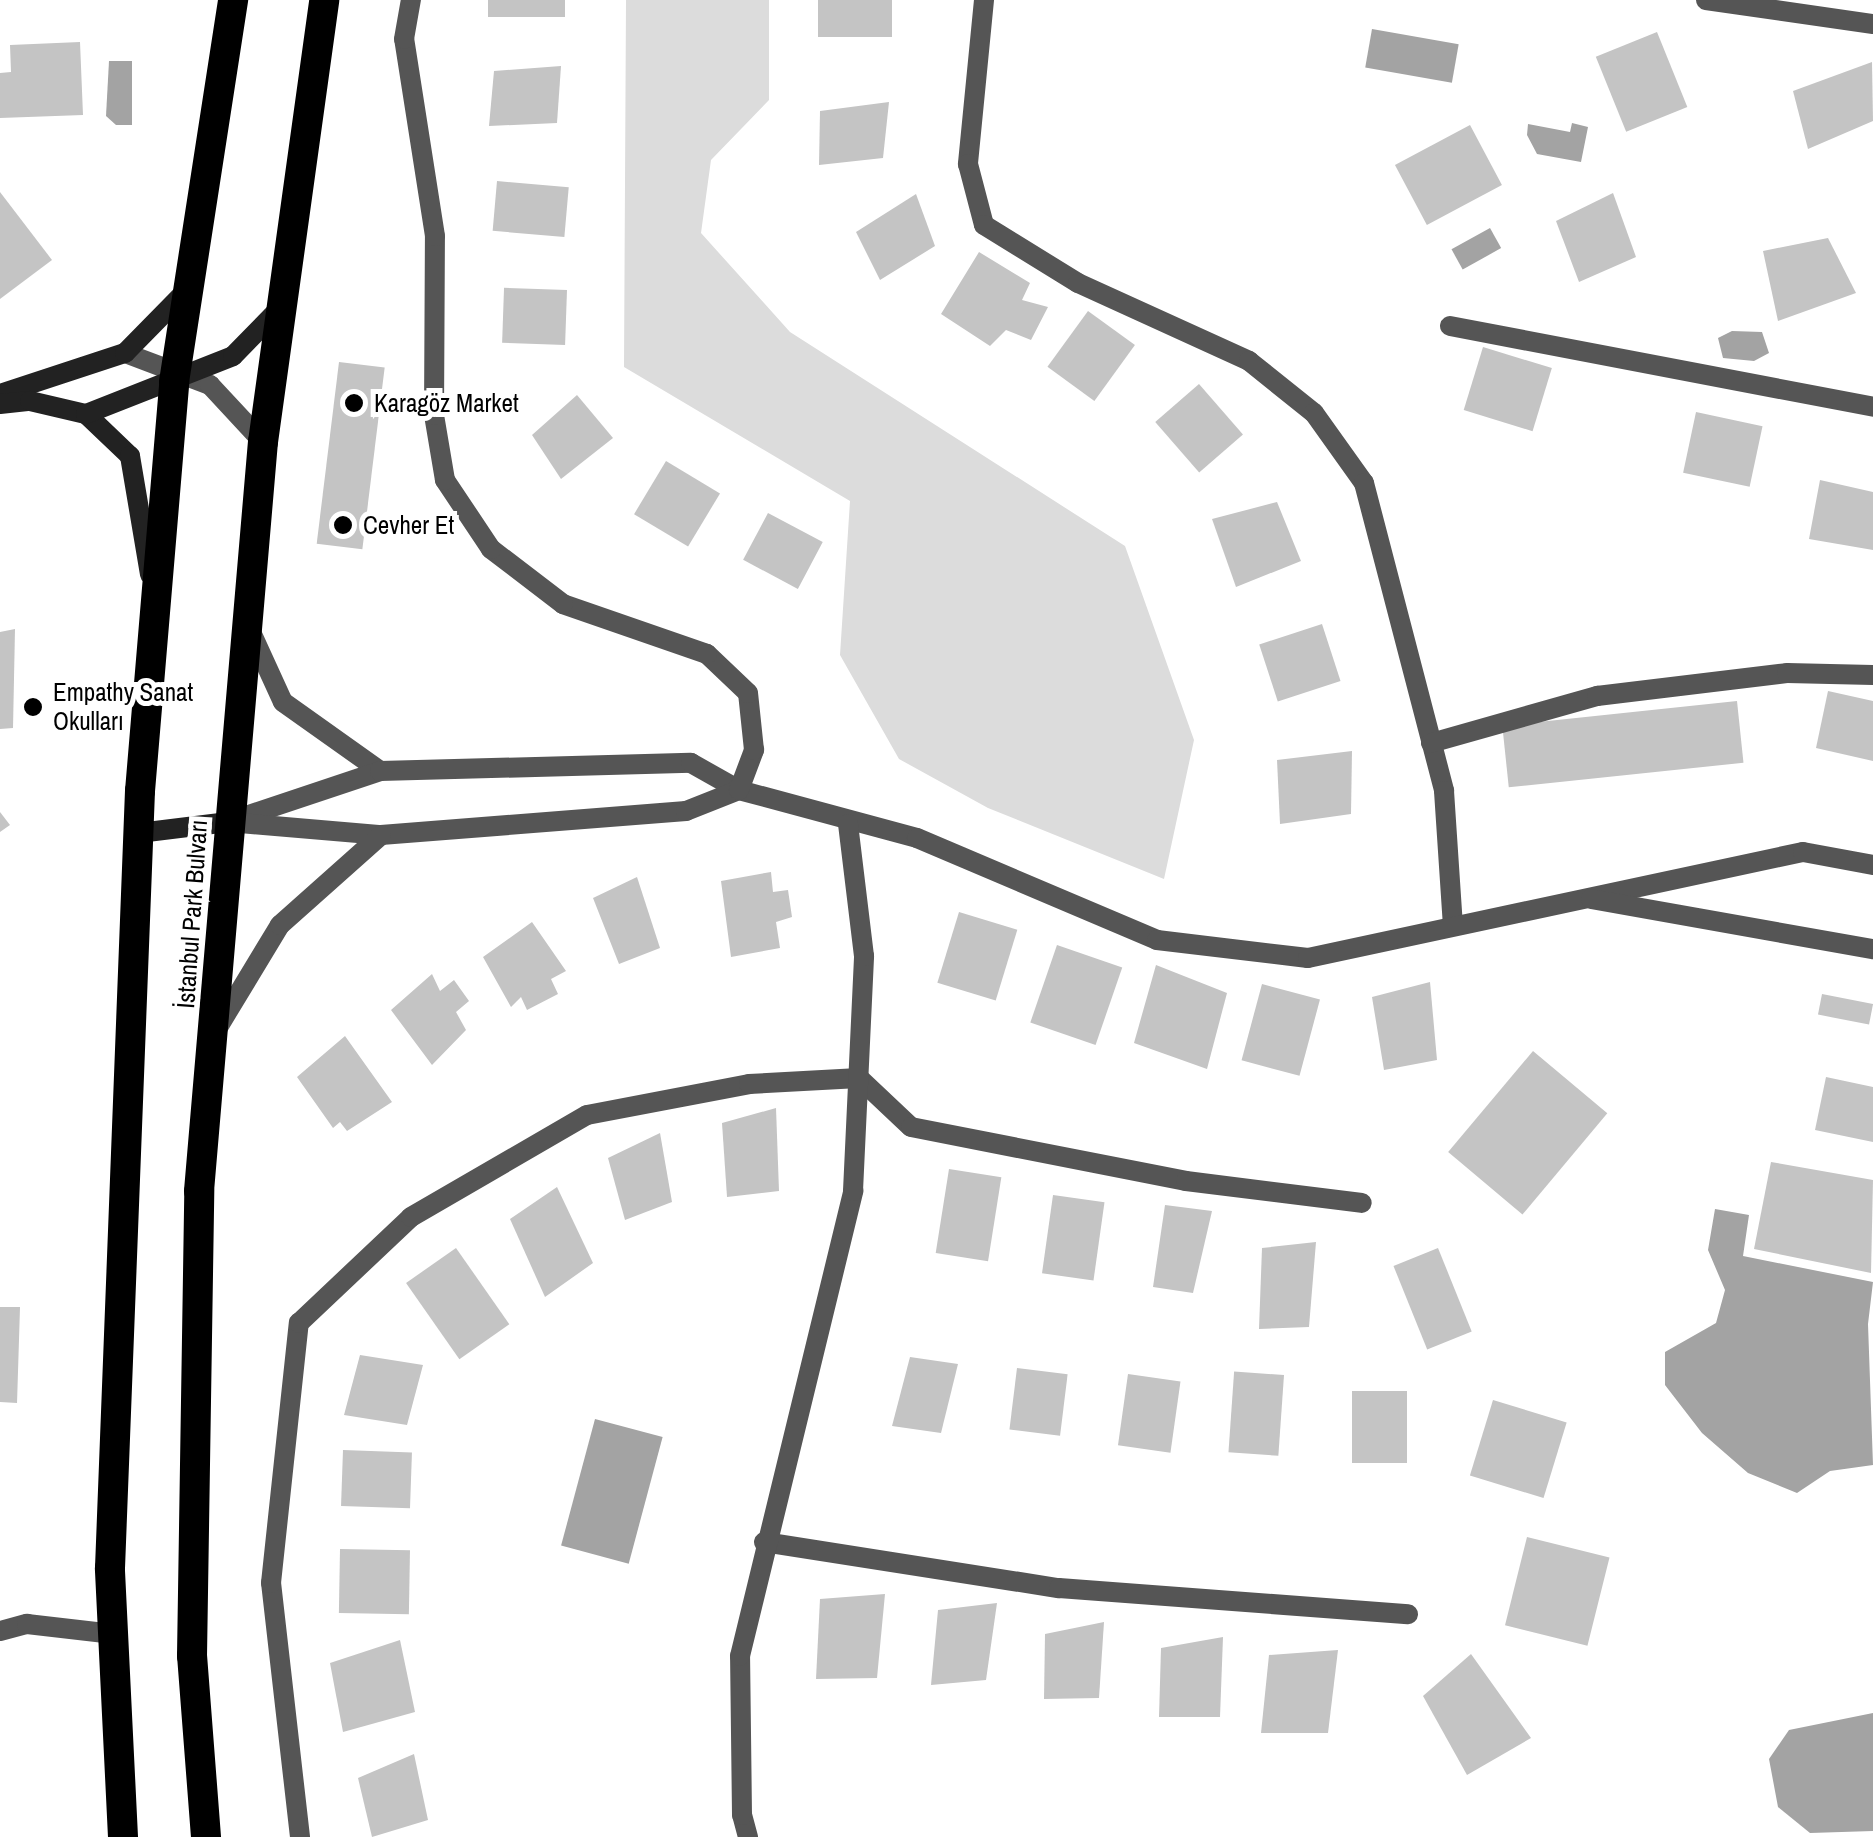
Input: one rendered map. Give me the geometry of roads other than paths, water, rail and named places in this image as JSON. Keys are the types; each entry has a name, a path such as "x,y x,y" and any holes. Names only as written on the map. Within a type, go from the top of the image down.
{"highway":[{"path":"124,1837 110,1568 139,833 153,596 189,288 232,0"},
{"name":"İstanbul Park Bulvarı","path":"206,1837 192,1656 200,1191 228,822 250,630 263,442 324,0"}],"street":[{"path":"228,822 381,835 686,811 739,790 754,750 748,693 707,654 563,604 491,549 446,480 434,414 435,236 404,39 410,0"},
{"path":"984,0 968,164 984,225 1078,283 1249,361 1314,413 1364,484 1444,791 1453,926"},
{"path":"1706,0 1873,24"},
{"path":"0,394 125,353 189,288"},
{"path":"86,414 233,356 279,309"},
{"path":"1450,326 1873,406"},
{"path":"125,353 179,377 210,385 263,442"},
{"path":"0,404 30,402 86,414 130,456 153,596"},
{"path":"250,630 284,702 380,771"},
{"path":"1431,743 1598,696 1787,672 1873,675"},
{"path":"139,833 228,822 380,771 691,762 739,790 848,824 916,838 1157,940 1308,958 1803,852 1873,865"},
{"path":"748,1837 742,1815 740,1656 764,1542 853,1192 864,956 848,824"},
{"path":"214,1035 280,925 381,835"},
{"path":"1580,897 1873,948"},
{"path":"300,1837 271,1583 299,1323 411,1217 586,1115 750,1084 858,1078 911,1127 1186,1181 1362,1203"},
{"path":"764,1542 1060,1588 1408,1614"},
{"path":"0,1630 28,1624 114,1634"}],"place":[{"name":"Karagöz Market","path":"354,403"},
{"name":"Cevher Et","path":"343,525"},
{"name":"Empathy Sanat Okulları","path":"33,707"}]}
